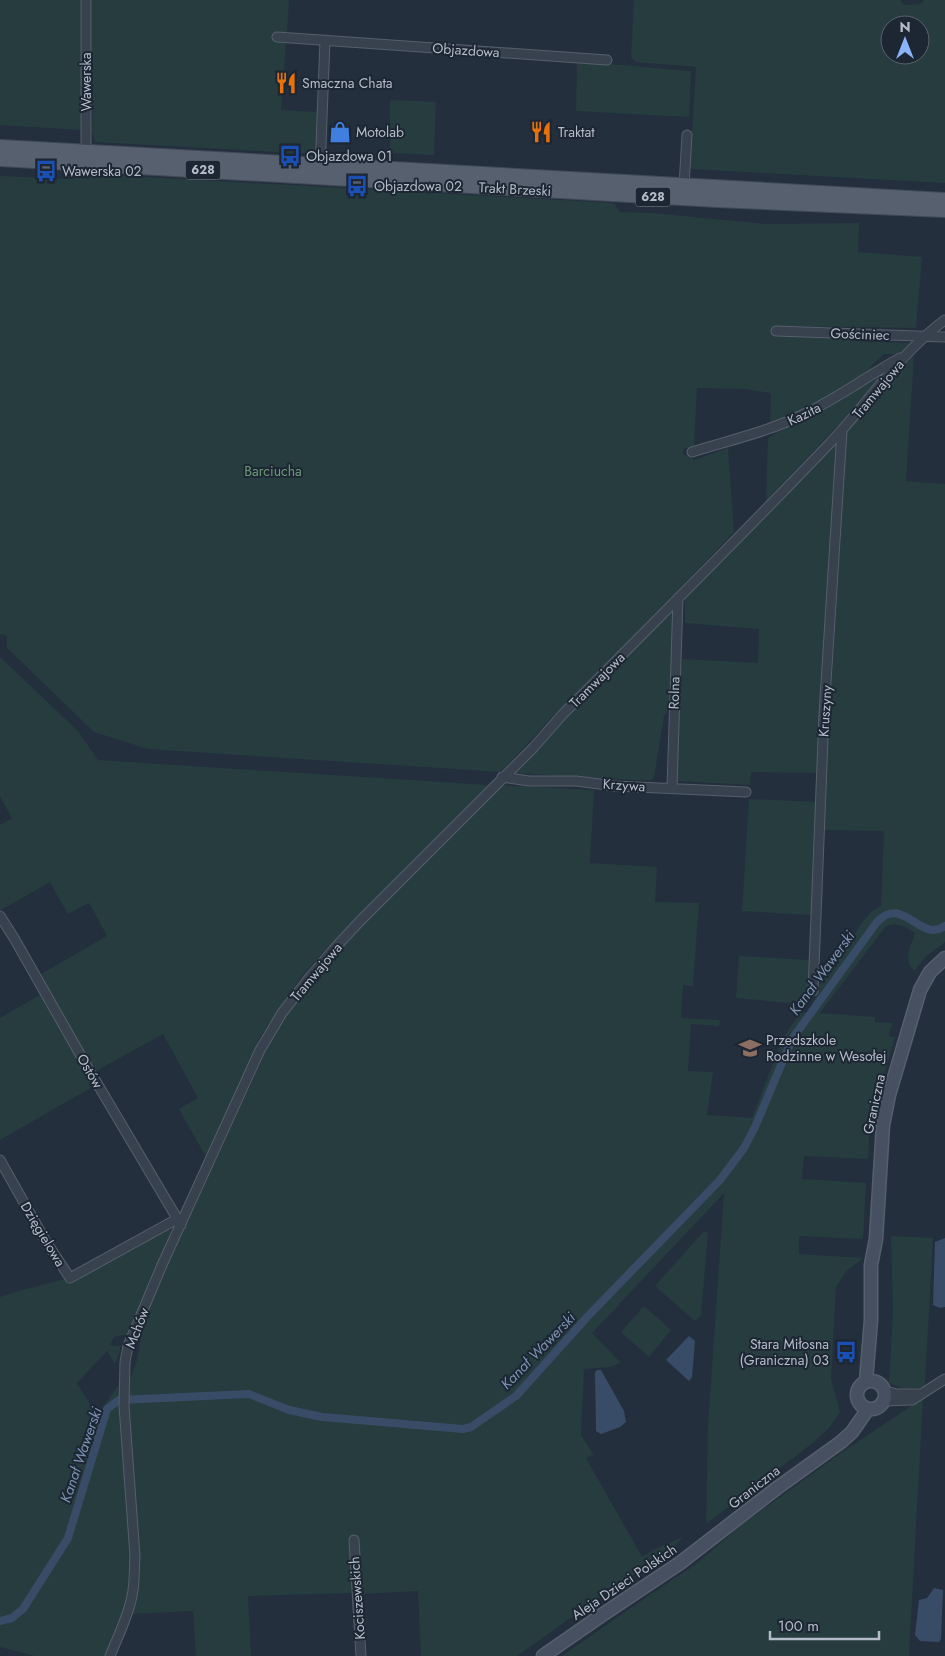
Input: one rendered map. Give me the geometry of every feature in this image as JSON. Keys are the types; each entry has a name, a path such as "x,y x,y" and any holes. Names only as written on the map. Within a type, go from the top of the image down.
{"main road":[{"name":"628","path":"0,147 86,158"},
{"name":"628","path":"0,159 86,158"},
{"name":"Trakt Brzeski","path":"86,158 320,171 684,186 945,200"},
{"name":"Trakt Brzeski","path":"320,171 717,200 945,210"}],"street":[{"name":"Wawerska","path":"86,0 86,158"},
{"name":"Objazdowa","path":"277,37 607,60"},
{"path":"320,171 325,40"},
{"path":"684,186 687,135"},
{"name":"Tramwajowa","path":"260,1050 282,1013 310,977 360,921 534,747 562,715 842,431 906,355 945,320"},
{"name":"Gościniec","path":"776,331 945,337"},
{"name":"Kazita","path":"692,452 774,428 798,418 845,393 906,355"},
{"name":"Kruszyny","path":"813,991 824,714 842,431"},
{"name":"Rolna","path":"672,788 678,598"},
{"name":"Krzywa","path":"502,777 529,781 576,780 616,786 746,792"},
{"name":"Ostów","path":"0,916 179,1222"},
{"name":"Graniczna","path":"871,1381 871,1265 876,1238 886,1105 920,990 930,972 945,958"},
{"name":"Mchów","path":"110,1656 126,1616 132,1595 134,1576 135,1556 124,1406 125,1362 128,1346 179,1222 260,1050"},
{"name":"Dzięgielowa","path":"0,1160 45,1240 70,1278 179,1222"},
{"path":"884,1396 908,1401 916,1399 945,1379"},
{"path":"871,1381 881,1385 884,1396 877,1408 863,1406 856,1395 860,1385 871,1381"},
{"name":"Graniczna","path":"721,1531 830,1449 863,1406"},
{"name":"Aleja Dzieci Polskich","path":"543,1656 602,1614 680,1563 721,1531"},
{"name":"Kociszewskich","path":"354,1540 361,1656"}],"green space":[{"path":"0,0 81,0 81,130 0,125"},
{"path":"89,0 289,0 287,33 274,32 273,40 286,41 281,110 318,112 315,154 95,142 92,131 93,105 88,101"},
{"path":"634,0 900,0 904,5 921,4 924,0 945,0 945,183 690,169 696,67 636,62 631,57"},
{"path":"577,61 691,72 689,117 576,111"},
{"path":"390,100 436,102 434,155 390,153"},
{"name":"Barciucha","path":"73,173 614,203 620,212 652,213 767,224 859,223 858,252 922,257 916,328 776,326 776,335 853,339 853,341 913,343 900,354 884,354 870,367 873,372 770,427 771,393 744,389 697,388 694,447 684,448 683,454 694,460 728,448 734,532 602,670 556,713 501,772 148,749 94,732 7,648 7,636 0,634 0,176 71,179"},
{"path":"914,356 906,481 945,484 945,942 925,957 915,971 911,967 908,958 915,933 901,925 886,926 820,1013 875,1017 875,1022 893,1023 889,1033 890,1037 895,1037 870,1124 868,1159 804,1156 802,1179 866,1183 863,1239 799,1236 799,1254 862,1258 847,1270 836,1287 831,1379 840,1412 829,1428 814,1442 706,1524 708,1425 724,1193 592,1333 621,1363 609,1367 584,1369 581,1435 594,1455 586,1458 642,1557 683,1537 668,1553 610,1590 517,1656 421,1656 418,1591 361,1594 358,1541 349,1541 352,1593 248,1596 251,1656 196,1656 193,1611 132,1614 136,1596 127,1405 128,1384 137,1361 146,1311 262,1060 264,1048 312,979 350,937 500,785 594,790 590,863 657,867 655,902 699,903 693,986 683,985 681,1018 720,1020 719,1026 691,1024 688,1071 713,1072 707,1115 752,1118 783,1038 800,1013 808,1012 818,993 819,986 864,920 871,912 881,906 884,831 823,830 825,792 847,432 892,378"},
{"path":"884,372 887,374 766,501 768,438"},
{"path":"832,445 837,445 818,773 751,772 750,785 676,781 682,659 758,663 759,629 685,623 685,599 815,465"},
{"path":"675,609 668,710 664,716 654,777 651,781 515,773 567,715"},
{"path":"0,657 78,731 98,760 488,785 324,951 299,980 258,1040 257,1050 207,1159 179,1109 198,1098 163,1034 96,1071 39,975 107,936 89,903 68,914 50,882 1,910 0,908 0,825 12,818 0,796"},
{"path":"749,799 817,802 812,915 742,911"},
{"path":"739,956 809,960 807,999 801,1004 736,998"},
{"path":"41,994 94,1086 0,1140 0,1018"},
{"path":"169,1228 171,1232 128,1334 114,1337 110,1345 120,1346 115,1364 107,1351 77,1383 97,1416 118,1386 121,1397 131,1570 121,1619 106,1656 35,1656 0,1647 0,1297 65,1279 68,1283"},
{"path":"704,1231 708,1233 701,1315 695,1321 655,1286"},
{"path":"891,1236 933,1238 925,1386 911,1389 902,1388 889,1382 893,1312"},
{"path":"644,1306 671,1330 649,1357 621,1332"},
{"path":"923,1398 909,1656 562,1656 696,1564 744,1523 841,1453"}],"water":[{"path":"945,1238 945,1307 940,1308 933,1305 935,1242"},
{"path":"689,1336 695,1341 692,1377 689,1381 666,1360"},
{"path":"601,1370 624,1411 626,1422 620,1427 601,1434 596,1431 595,1372"},
{"path":"934,1588 943,1590 941,1639 939,1642 920,1641 915,1635 919,1600 927,1598"}],"waterway":[{"name":"Kanał Wawerski","path":"0,1621 12,1618 23,1609 68,1538 107,1409 119,1400 249,1394 289,1410 322,1417 463,1429 471,1427 516,1396 588,1316 720,1180 744,1148 755,1127 792,1039 877,922 887,915 896,913 928,929 936,930 945,926"}],"place":[{"name":"Smaczna Chata","path":"286,83"},
{"name":"Motolab","path":"340,132"},
{"name":"Traktat","path":"541,132"},
{"name":"Objazdowa 01","path":"290,156"},
{"name":"Wawerska 02","path":"46,171"},
{"name":"Objazdowa 02","path":"357,186"},
{"name":"Przedszkole Rodzinne w Wesołej","path":"750,1048"},
{"name":"Stara Miłosna (Graniczna) 03","path":"846,1352"}]}
